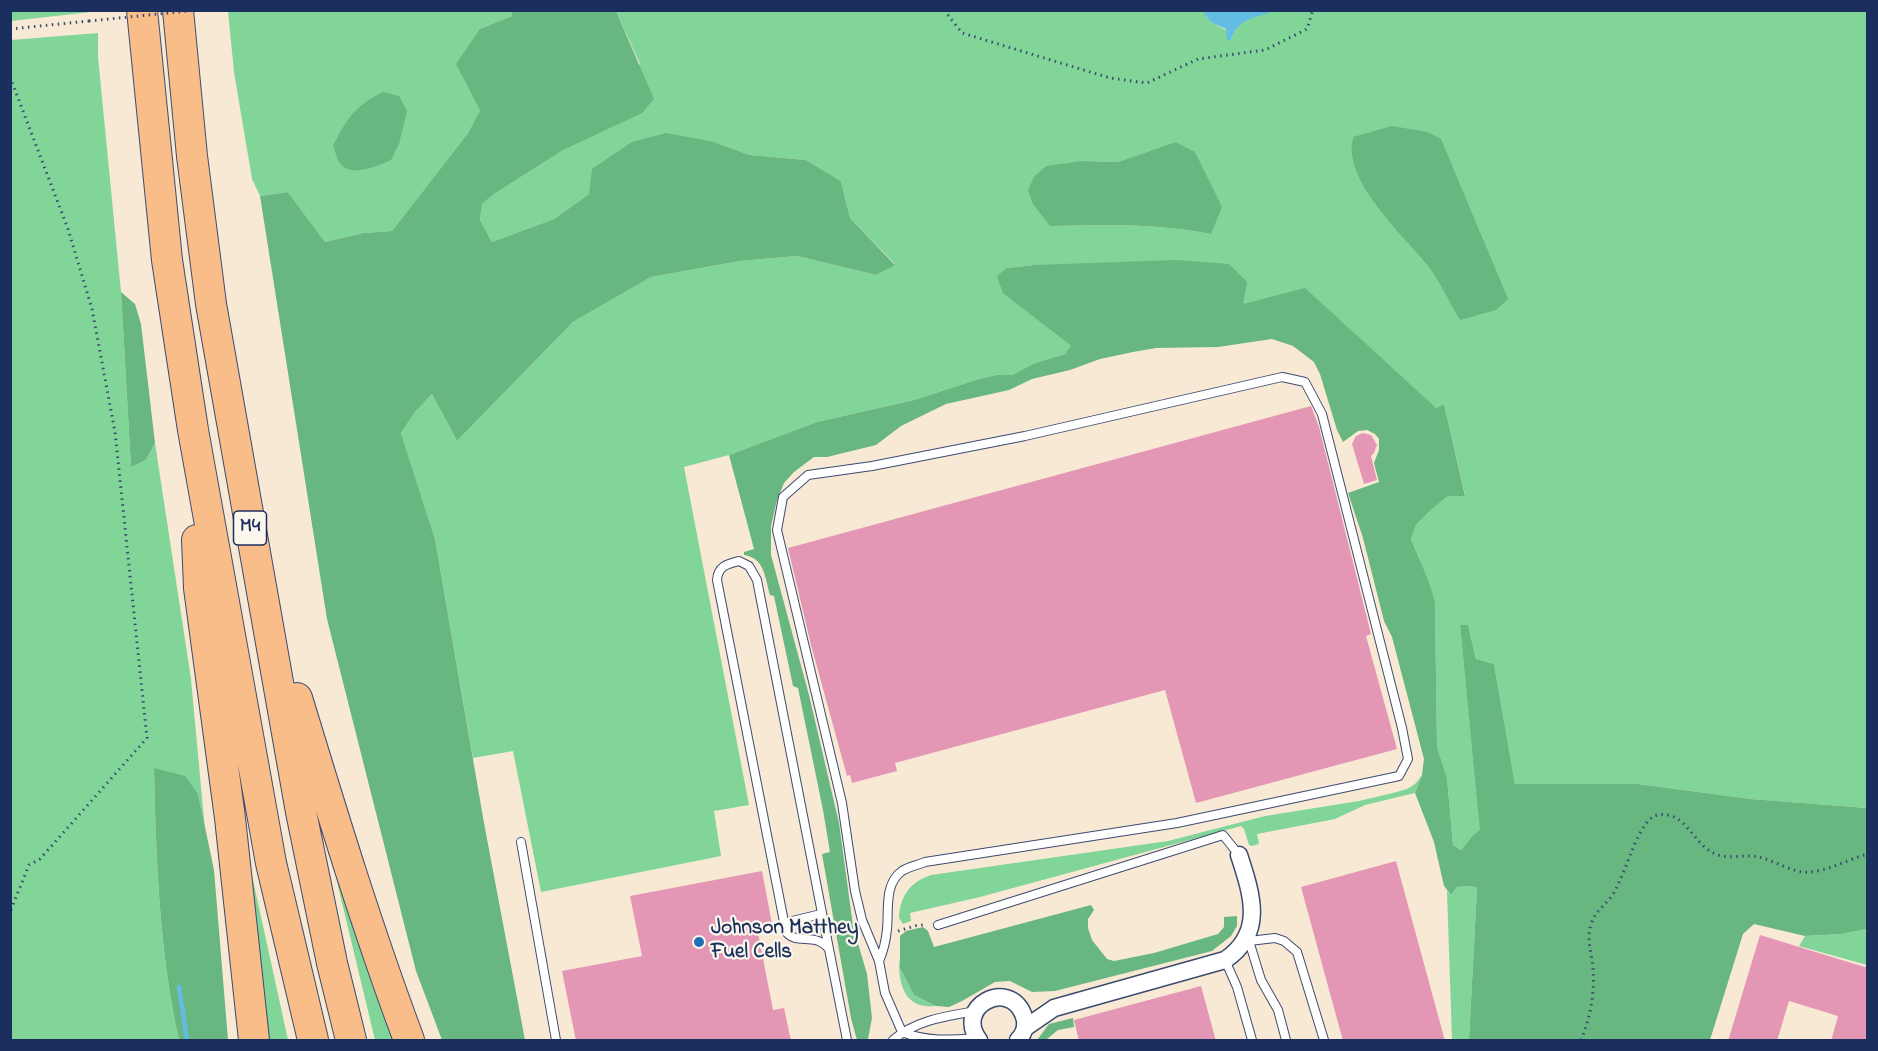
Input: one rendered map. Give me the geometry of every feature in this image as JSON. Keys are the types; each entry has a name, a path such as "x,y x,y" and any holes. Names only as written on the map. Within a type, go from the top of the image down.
{"highway":[{"name":"M4","path":"142,10 167,260 193,430 269,852 312,1041"},
{"name":"M4","path":"178,10 192,156 211,304 304,824 332,963 351,1041"},
{"name":"M4","path":"193,430 199,588 230,818 254,1041"},
{"name":"M4","path":"257,566 346,859 409,1041"}],"street":[{"path":"978,1039 973,1022 976,1011 982,1003 993,998 1005,998 1016,1004 1054,1008 1225,960 1236,953 1246,942 1253,909 1248,881 1239,855"},
{"path":"1016,1004 1025,1019 1022,1034"},
{"path":"1022,1034 1054,1008"}],"lane":[{"path":"879,961 884,949 887,902 891,886 901,871 924,862 1177,823 1399,776 1408,759 1402,728 1322,414 1305,382 1282,377 1024,436 872,466 808,475 783,497 777,530 843,803 862,920 879,961 885,993 902,1032"},
{"path":"829,949 816,939 807,937 796,940 786,932 717,580 720,568 730,563 739,561 749,566 757,580 847,1041"},
{"path":"938,925 1223,835 1239,855"},
{"path":"522,842 555,1041"},
{"path":"784,923 821,914"},
{"path":"1286,1041 1278,1010 1261,980 1246,942 1275,938 1284,941 1297,952 1324,1041"},
{"path":"1225,960 1237,987 1252,1041"},
{"path":"893,1041 902,1032 936,1019 976,1011"},
{"path":"902,1032 927,1039 978,1039"}],"path":[{"path":"10,29 198,10"},
{"path":"944,10 962,33 1110,78 1147,83 1198,59 1266,50 1307,29 1313,10"},
{"path":"10,77 68,229 92,309 115,432 147,738 40,859 29,865 10,912"},
{"path":"1581,1041 1590,1015 1593,986 1588,941 1590,926 1596,913 1611,897 1618,885 1645,823 1655,815 1671,814 1684,823 1697,842 1720,856 1757,857 1799,871 1812,872 1868,854"},
{"path":"886,934 918,925 938,925"}],"green space":[{"path":"512,10 512,16 480,29 480,110 468,133 392,231 363,233 325,242 288,192 260,196 252,179 234,72 228,11"},
{"path":"1202,10 1212,23 1226,30 1231,40 1242,23 1273,10 1867,11 1867,808 1751,799 1638,784 1515,784 1494,664 1476,659 1468,625 1460,625 1481,830 1473,835 1461,850 1453,845 1447,778 1437,747 1435,602 1411,539 1416,525 1448,496 1465,495 1444,404 1436,408 1243,304 1125,262 1034,265 1007,268 1004,293 1072,347 1065,354 1035,363 1012,375 996,375 979,379 914,400 817,422 729,455 684,467 749,805 714,811 721,856 541,892 513,751 473,758 435,539 401,433 415,412 432,394 457,441 573,322 651,277 740,261 797,256 876,275 895,264 850,218 841,181 806,160 750,155 714,142 589,194 554,219 492,242 480,220 482,204 565,149 640,64 616,11","holes":["1353,137 1439,282 1366,187 1353,153","1175,142 1211,234 1151,226 1050,226 1082,161 1118,162"]},
{"path":"11,11 91,12 11,21"},
{"path":"512,11 616,11 654,99 642,113 565,149 482,204 480,220 492,242 554,219 589,194 592,169 632,142 666,133 714,142 750,155 806,160 841,181 850,218 895,265 876,275 797,256 740,261 651,277 573,322 457,441 432,394 415,412 401,433 435,539 484,823 525,1040 442,1040 416,971 327,619 260,196 288,192 325,242 363,233 392,231 468,133 480,110 456,64 480,29 512,16"},
{"path":"98,33 98,57 121,292 131,467 146,460 155,443 191,679 205,830 198,794 154,768 163,939 179,1040 11,1040 11,40"},
{"path":"383,92 399,96 407,111 399,144 391,160 363,170 349,169 338,160 333,146 353,114 365,102"},
{"path":"1392,126 1427,132 1441,139 1508,299 1496,310 1460,320 1432,271 1376,206 1365,188 1356,171 1352,154 1353,137"},
{"path":"1175,142 1195,152 1222,207 1211,234 1151,226 1050,226 1033,204 1028,190 1034,177 1046,166 1082,161 1118,162"},
{"path":"1176,260 1229,264 1247,282 1243,304 1305,288 1436,408 1444,404 1465,496 1448,496 1416,525 1411,539 1435,602 1437,747 1447,778 1453,845 1461,850 1480,830 1460,625 1468,625 1476,659 1494,664 1515,784 1638,784 1751,799 1867,808 1867,929 1841,934 1805,936 1754,924 1743,934 1710,1040 1469,1040 1477,888 1457,887 1451,895 1444,886 1434,842 1415,793 1422,775 1424,759 1392,637 1384,621 1363,538 1348,493 1379,482 1374,463 1379,450 1379,439 1367,430 1358,431 1343,442 1314,362 1293,346 1272,339 1218,347 1156,348 1100,359 1070,370 1032,379 1009,390 946,404 901,426 876,445 827,457 814,457 784,483 771,526 771,555 809,695 839,823 853,926 867,974 872,1018 868,1039 857,1040 851,1018 822,854 830,852 823,810 798,688 793,686 774,596 770,595 760,564 744,555 744,552 754,549 729,455 817,422 914,400 979,379 996,375 1012,375 1035,363 1065,354 1071,346 1003,293 997,276 1007,268"},
{"path":"121,292 135,304 141,324 155,443 146,460 131,467"},
{"path":"154,768 185,776 198,794 214,870 228,1040 179,1040 163,939"},
{"path":"1422,775 1415,793 1365,805 1335,819 1257,834 1259,844 1252,846 1249,845 1241,826 980,897 910,913 911,921 903,924 899,918 901,903 908,891 917,882 931,875 1168,841 1265,816 1359,801 1393,793 1407,789 1415,784"},
{"path":"242,830 288,1040 261,1040"},
{"path":"332,861 396,1040 375,1040"},
{"path":"1457,887 1477,888 1469,1040 1452,1040 1447,891 1451,895"},
{"path":"1091,905 1094,910 1088,919 1088,928 1092,940 1107,959 1114,961 1154,953 1218,934 1224,927 1224,917 1237,916 1237,926 1231,936 1212,951 1055,991 1032,992 1010,981 995,982 949,1007 936,1006 914,995 900,968 900,936 906,931 923,927 928,931 934,947"},
{"path":"1867,929 1867,965 1799,946 1805,936 1841,934"},
{"path":"899,957 900,968 914,995 936,1006 917,1004 905,993 900,976"},
{"path":"1073,1018 1074,1027 1058,1030 1046,1040 1037,1040 1049,1024"}],"water":[{"path":"1202,11 1273,11 1242,23 1231,40 1227,40 1226,29 1212,23"}],"building":[{"path":"1311,406 1319,427 1371,634 1366,636 1397,749 1196,803 1165,690 895,763 897,771 852,783 850,775 847,776 811,645 788,548"},
{"path":"1363,433 1371,435 1377,445 1371,456 1377,480 1364,484 1352,444 1356,436"},
{"path":"1396,861 1445,1041 1343,1041 1301,887"},
{"name":"Johnson Matthey Fuel Cells","path":"762,871 772,924 757,927 773,1010 784,1008 791,1041 576,1041 562,971 642,956 630,896"},
{"path":"1760,935 1868,968 1868,1041 1831,1041 1838,1016 1789,1001 1777,1041 1728,1041"},
{"path":"1201,986 1216,1041 1079,1041 1074,1020"}],"waterway":[{"path":"179,987 187,1040"}],"place":[{"name":"Johnson Matthey Fuel Cells","path":"699,942"}]}
